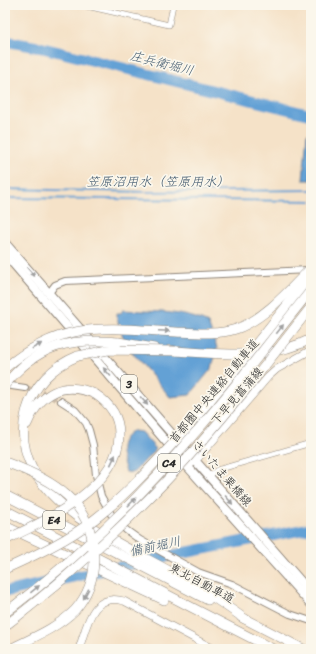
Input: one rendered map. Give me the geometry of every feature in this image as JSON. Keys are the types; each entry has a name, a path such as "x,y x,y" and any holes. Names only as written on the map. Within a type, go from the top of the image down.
{"highway":[{"path":"5,368 23,354 45,341 79,331 117,329 216,333 236,329 247,324 266,311 311,269"},
{"path":"5,569 33,556 70,535 94,520 120,498 165,452 225,383 311,275"},
{"name":"首都圏中央連絡自動車道","path":"5,613 85,546 125,509 163,470 230,393 311,290"},
{"name":"首都圏中央連絡自動車道","path":"5,626 55,586 99,547 168,479 236,401 311,307"},
{"path":"245,619 216,598 181,577 96,530 55,498 40,481 32,468 23,437 24,422 29,403 39,385 54,369 78,356 108,350 254,354 289,348 311,339"},
{"path":"5,385 16,372 34,357 55,346 71,342 103,340 176,351"},
{"path":"5,540 40,523 73,502 93,486 109,468 117,450 119,430 114,413 109,405 95,394 83,389 70,388 53,392 44,398 37,406 27,424 25,432 25,445"},
{"path":"5,462 41,477 70,498 77,505 86,521 94,543 94,563 91,583 75,609 59,623 10,649"},
{"name":"東北自動車道","path":"5,495 303,649"},
{"name":"E4","path":"5,510 84,550 196,611 273,649"},
{"path":"5,526 137,588 177,605 196,611"}],"main road":[{"name":"さいたま栗橋線","path":"5,243 311,593"},
{"name":"さいたま栗橋線","path":"7,258 187,466 311,604"},
{"name":"下早見菖蒲線","path":"187,466 195,461 268,377 278,369 311,350"},
{"path":"79,649 92,613 102,602 112,599 124,601 214,649"}],"street":[{"path":"82,5 169,25 173,5"},
{"path":"49,293 55,285 65,281 311,269"},
{"path":"5,385 25,388"},
{"path":"61,401 78,413 86,423 92,438 98,486 111,514 119,524 140,540 198,572 232,584 294,616 311,621"},
{"path":"208,477 217,470 311,443"}],"water":[{"path":"307,134 311,135 311,180 303,180"},
{"path":"123,310 177,314 208,323 217,348 212,368 190,395 170,397 126,345 117,319 117,313 121,313"},
{"path":"133,431 141,432 156,449 134,472 131,473 126,472 122,460 121,449 127,435"}],"waterway":[{"name":"庄兵衛堀川","path":"5,41 43,48 311,115"},
{"name":"笠原沼用水（笠原用水）","path":"5,189 147,192 311,190"},
{"path":"5,198 311,201"},
{"name":"備前堀川","path":"5,592 183,553 311,528"}],"tunnel":[{"path":"25,388 61,401"}]}
